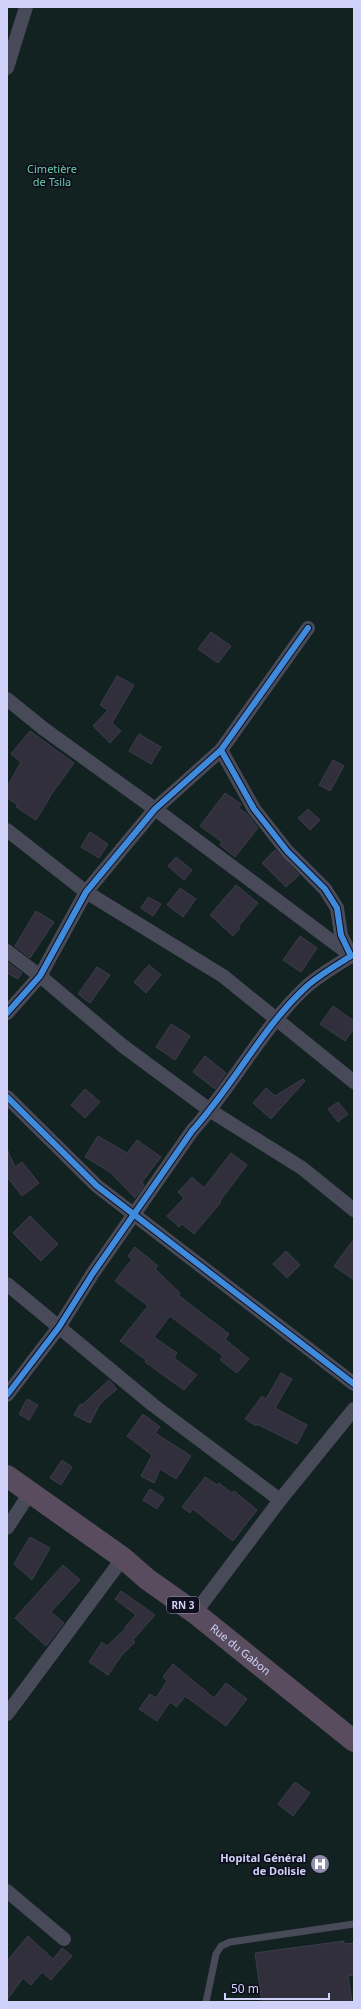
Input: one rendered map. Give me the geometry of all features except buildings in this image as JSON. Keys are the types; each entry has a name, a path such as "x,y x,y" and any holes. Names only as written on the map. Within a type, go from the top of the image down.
{"highway":[{"name":"Rue du Gabon","path":"7,1476 123,1558 147,1579 195,1613 354,1741"}],"street":[{"path":"7,68 26,7"},
{"path":"7,1013 40,976 86,892 155,809 221,750 308,628"},
{"path":"7,699 44,729 155,809 353,956"},
{"path":"221,750 254,809 287,851 325,889 338,908 341,935 353,956"},
{"path":"7,830 86,892 223,976 354,1082"},
{"path":"7,952 40,976 123,1046 210,1111 302,1168 354,1210"},
{"path":"7,1395 59,1327 93,1273 192,1131 210,1111 276,1020 306,986 353,956"},
{"path":"7,1096 97,1186 354,1384"},
{"path":"7,1284 153,1405 280,1500"},
{"path":"195,1613 280,1500 354,1409"},
{"path":"7,1528 30,1493"},
{"path":"7,1714 123,1558"},
{"path":"7,1891 64,1938"}],"lane":[{"path":"206,2002 216,1954 221,1946 230,1942 354,1924"}],"green space":[{"name":"Cimetière de Tsila","path":"7,7 354,7 354,2002 7,2002"}],"cycle path":[{"path":"7,1013 40,976 86,892 155,809 221,750 308,628"},
{"path":"7,1395 59,1327 93,1273 192,1131 207,1114 275,1021 306,987 328,970 351,956 341,935 337,908 325,889 287,851 254,809 221,750"},
{"path":"7,1097 97,1186 354,1384"}],"place":[{"name":"Hopital Général de Dolisie","path":"320,1864"}]}
